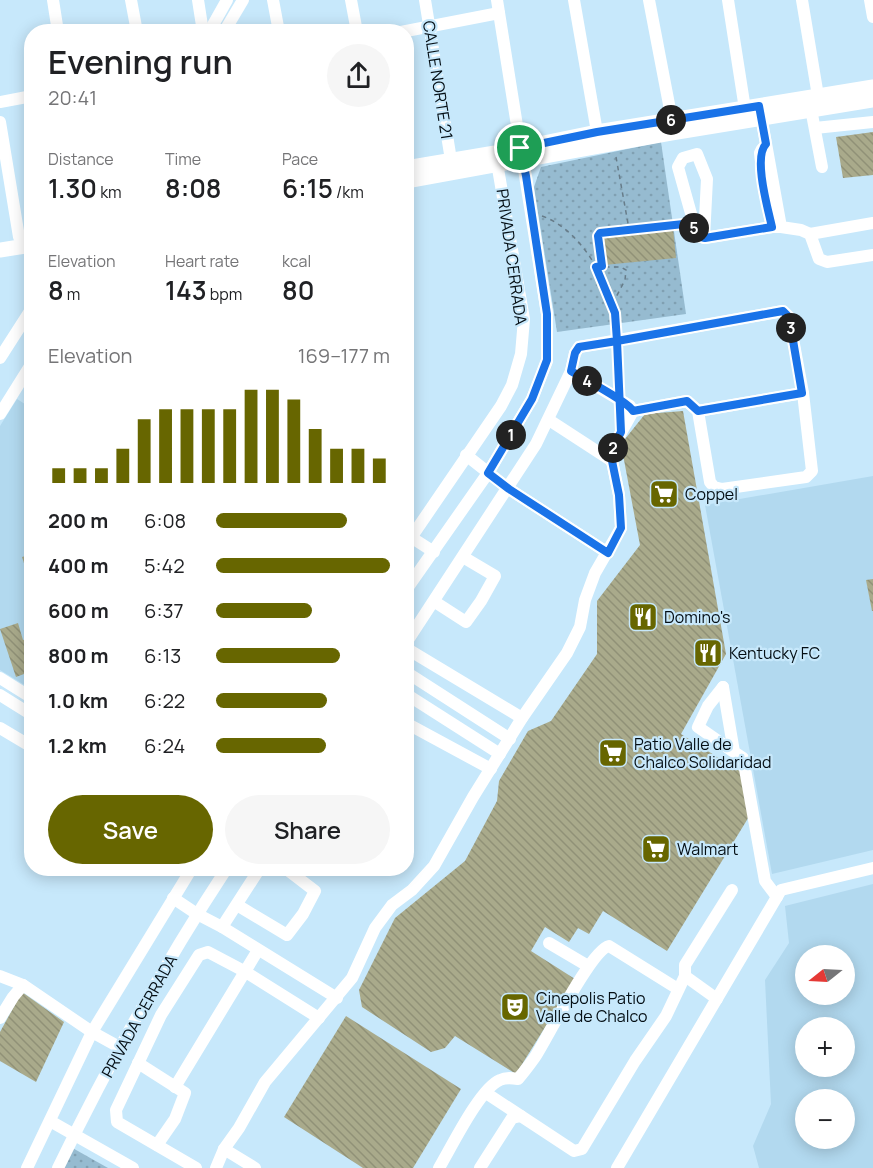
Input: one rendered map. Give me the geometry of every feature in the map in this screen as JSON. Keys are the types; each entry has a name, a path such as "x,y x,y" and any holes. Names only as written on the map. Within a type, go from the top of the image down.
{"main road":[{"path":"414,179 521,154 597,132 815,102 873,87"},
{"path":"815,102 873,100"},
{"path":"521,154 614,145 755,111"},
{"path":"414,167 452,160 496,159"},
{"path":"0,240 24,239"},
{"path":"0,250 24,240"}],"street":[{"path":"53,0 57,24"},
{"path":"132,0 136,24"},
{"path":"198,0 202,24"},
{"path":"213,24 226,0"},
{"path":"229,24 243,0"},
{"path":"273,0 278,24"},
{"path":"351,0 356,24"},
{"name":"CALLE NORTE 21","path":"425,0 452,160"},
{"name":"PRIVADA CERRADA","path":"414,579 488,473 532,399 547,360 547,314 497,0"},
{"path":"574,0 597,132"},
{"path":"649,0 672,120"},
{"path":"728,0 755,111 766,144 769,188 776,227"},
{"path":"802,0 815,102 815,128 822,167"},
{"path":"870,0 873,17"},
{"path":"414,29 500,13"},
{"path":"0,102 24,98"},
{"path":"0,122 24,226"},
{"path":"815,128 873,122"},
{"path":"705,238 707,179 698,154 683,158 678,167 697,236 705,238 776,227 801,230 810,234 873,223"},
{"name":"PRIVADA CERRADA","path":"414,530 501,406 512,385 521,354 525,319 496,159"},
{"path":"810,234 819,259 827,262 873,255"},
{"path":"414,632 509,489 549,420 579,347 783,311 789,317 812,471 806,477 722,489 714,487 710,482 698,411 687,401 633,411"},
{"path":"0,358 24,320"},
{"path":"571,371 630,406 633,411"},
{"path":"0,414 24,376"},
{"path":"698,411 802,393"},
{"path":"216,1168 224,1149 239,1128 265,1082 352,978 375,928 392,905 412,890 434,866 522,718 567,653 580,627 585,600 595,573 621,528 619,495 612,461 613,447 633,411"},
{"path":"549,420 612,461"},
{"path":"466,455 509,489 608,553"},
{"path":"414,542 434,552"},
{"path":"435,602 466,622 481,601 495,576 463,557"},
{"path":"414,653 522,718"},
{"path":"414,677 510,739"},
{"path":"0,678 24,693"},
{"path":"734,752 734,741 723,687 708,706 698,727 734,752 743,758 765,881 777,897"},
{"path":"0,695 24,710"},
{"path":"414,699 500,754"},
{"path":"414,727 491,769"},
{"path":"0,728 24,742"},
{"path":"618,1168 782,890 873,868"},
{"name":"PRIVADA CERRADA","path":"27,1168 92,1032 187,876"},
{"name":"PRIVADA CERRADA","path":"58,1168 120,1048 197,914 222,876"},
{"path":"222,927 255,876"},
{"path":"237,905 287,935 303,914 315,891 295,876"},
{"path":"486,1093 574,1151 582,1149 635,1061 666,1016 685,976 685,964 732,890"},
{"path":"173,897 197,914 337,998"},
{"path":"549,943 588,966"},
{"path":"439,1168 471,1113 486,1093 498,1080 508,1077 518,1079 534,1059 588,966 604,947 609,946 678,989"},
{"path":"175,1086 258,950"},
{"path":"196,1168 117,1122 116,1110 161,1015 199,955 208,952 244,971 319,1018"},
{"path":"0,976 23,985 92,1032 120,1048"},
{"path":"685,976 717,999"},
{"path":"0,1018 23,985"},
{"path":"138,1063 185,1093 175,1119 157,1145"},
{"path":"480,1168 512,1118 521,1116"},
{"path":"50,1121 133,1168"},
{"path":"224,1149 255,1168"}],"path":[{"path":"614,145 630,230"},
{"path":"532,213 561,225 582,246 596,267 615,313 620,400"},
{"path":"602,266 598,236 602,232 693,223"},
{"path":"596,267 621,267 626,270 626,280 612,304"}],"shaded area":[{"path":"661,142 686,314 557,332 534,187 541,167"},
{"path":"17,399 24,404 24,685 0,670 0,426"},
{"path":"873,476 873,850 772,874 705,505"},
{"path":"873,884 873,1168 759,1168 753,1146 771,1104 765,980 789,943 785,906"},
{"path":"69,1146 108,1168 59,1168"}],"building":[{"path":"873,132 873,175 843,178 836,137"},
{"path":"673,228 676,258 604,265 601,235"},
{"name":"Patio Valle de Chalco Solidaridad","path":"683,411 726,654 681,734 741,772 750,815 667,951 603,911 589,934 578,928 569,942 545,927 531,951 575,979 516,1074 455,1036 445,1048 431,1052 362,1007 359,990 395,918 465,861 497,801 499,781 528,731 551,721 597,654 597,601 640,545 621,444 645,414"},
{"path":"873,579 873,611 872,611 866,580"},
{"path":"18,623 24,640 24,674 16,677 0,629"},
{"path":"22,992 64,1022 36,1082 0,1061 0,1032"},
{"path":"346,1016 461,1089 413,1168 363,1168 284,1117"}],"place":[{"name":"Coppel","path":"664,494"},
{"name":"Domino's","path":"643,617"},
{"name":"Kentucky FC","path":"708,653"},
{"name":"Patio Valle de Chalco Solidaridad","path":"613,753"},
{"name":"Walmart","path":"656,849"},
{"name":"Cinepolis Patio Valle de Chalco","path":"515,1007"}],"route":[{"path":"520,148 547,314 547,360 532,399 488,473 608,553 621,528 619,495 612,461 613,447 621,432 620,400 617,341 783,311 789,317 802,393 698,411 687,401 633,411 630,406 620,400 595,386 571,371 575,353 579,347 617,341 615,313 596,267 602,266 598,236 600,233 693,223 697,236 705,238 772,227 764,189 760,153 766,144 762,118 759,106 597,132 520,148"}]}
